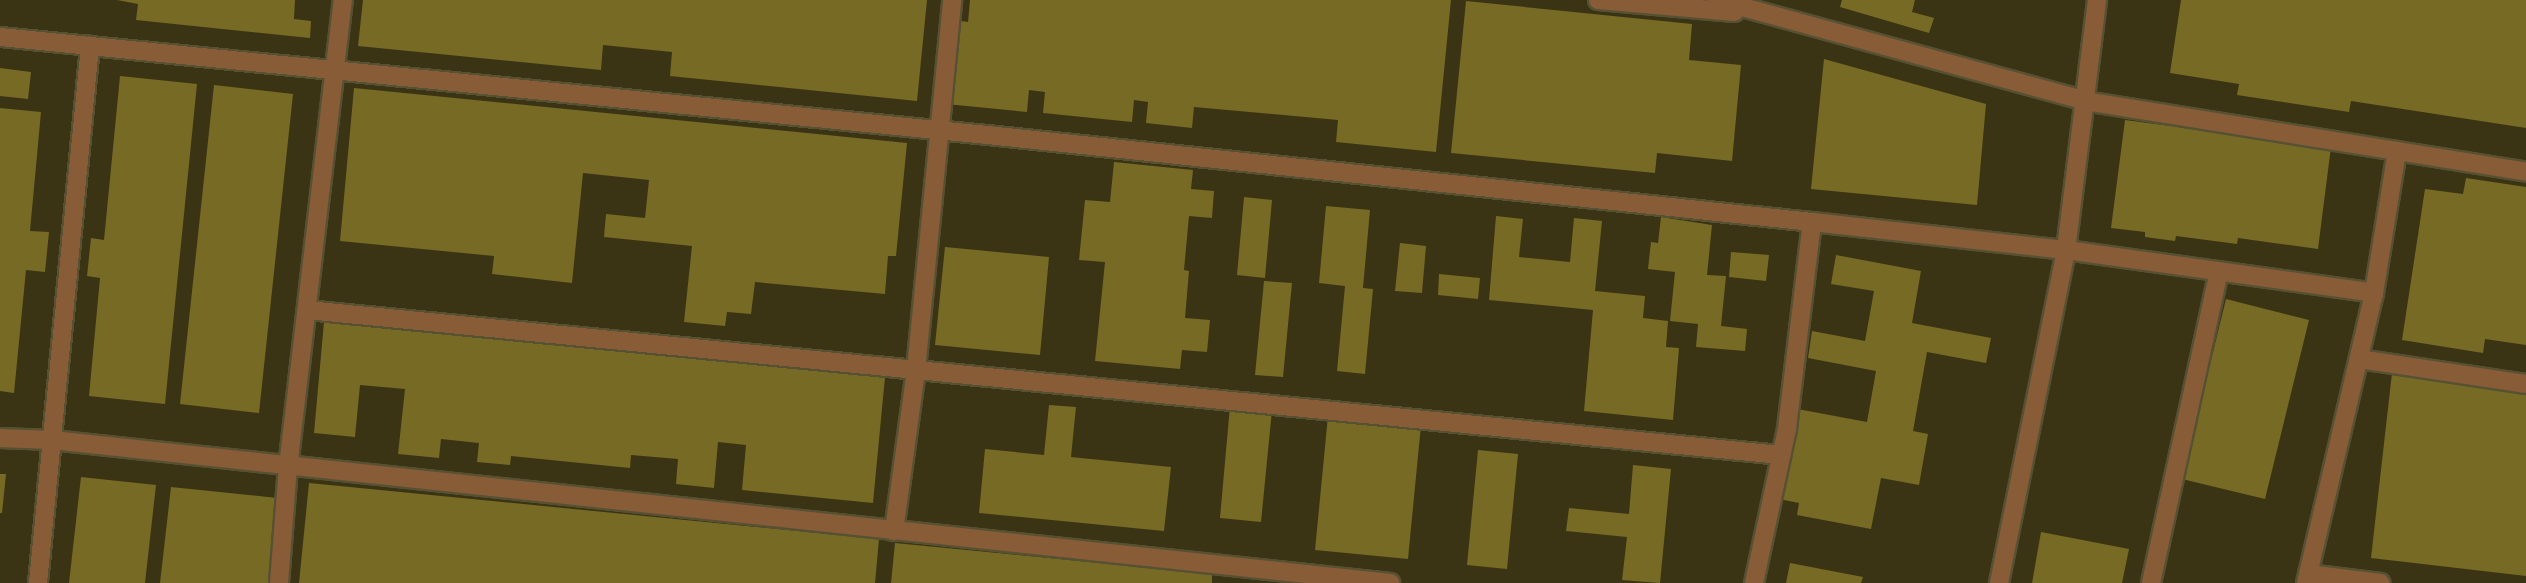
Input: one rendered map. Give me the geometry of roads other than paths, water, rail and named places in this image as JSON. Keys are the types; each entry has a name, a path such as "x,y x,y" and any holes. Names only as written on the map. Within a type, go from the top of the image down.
{"street":[{"path":"279,583 288,467 343,0"},
{"path":"894,531 915,370 952,0"},
{"path":"1598,0 1772,15"},
{"path":"1717,0 2084,101 2526,172"},
{"path":"1999,583 2066,250 2098,0"},
{"path":"0,37 940,130 1812,222 2066,250 2374,293"},
{"path":"38,583 90,46"},
{"path":"2380,583 2307,579 2374,293 2398,151"},
{"path":"1754,583 1787,429 1812,222"},
{"path":"2151,583 2219,271"},
{"path":"307,310 1780,455"},
{"path":"2358,359 2526,384"},
{"path":"0,438 52,440 894,531 1256,576 1390,583"}]}
